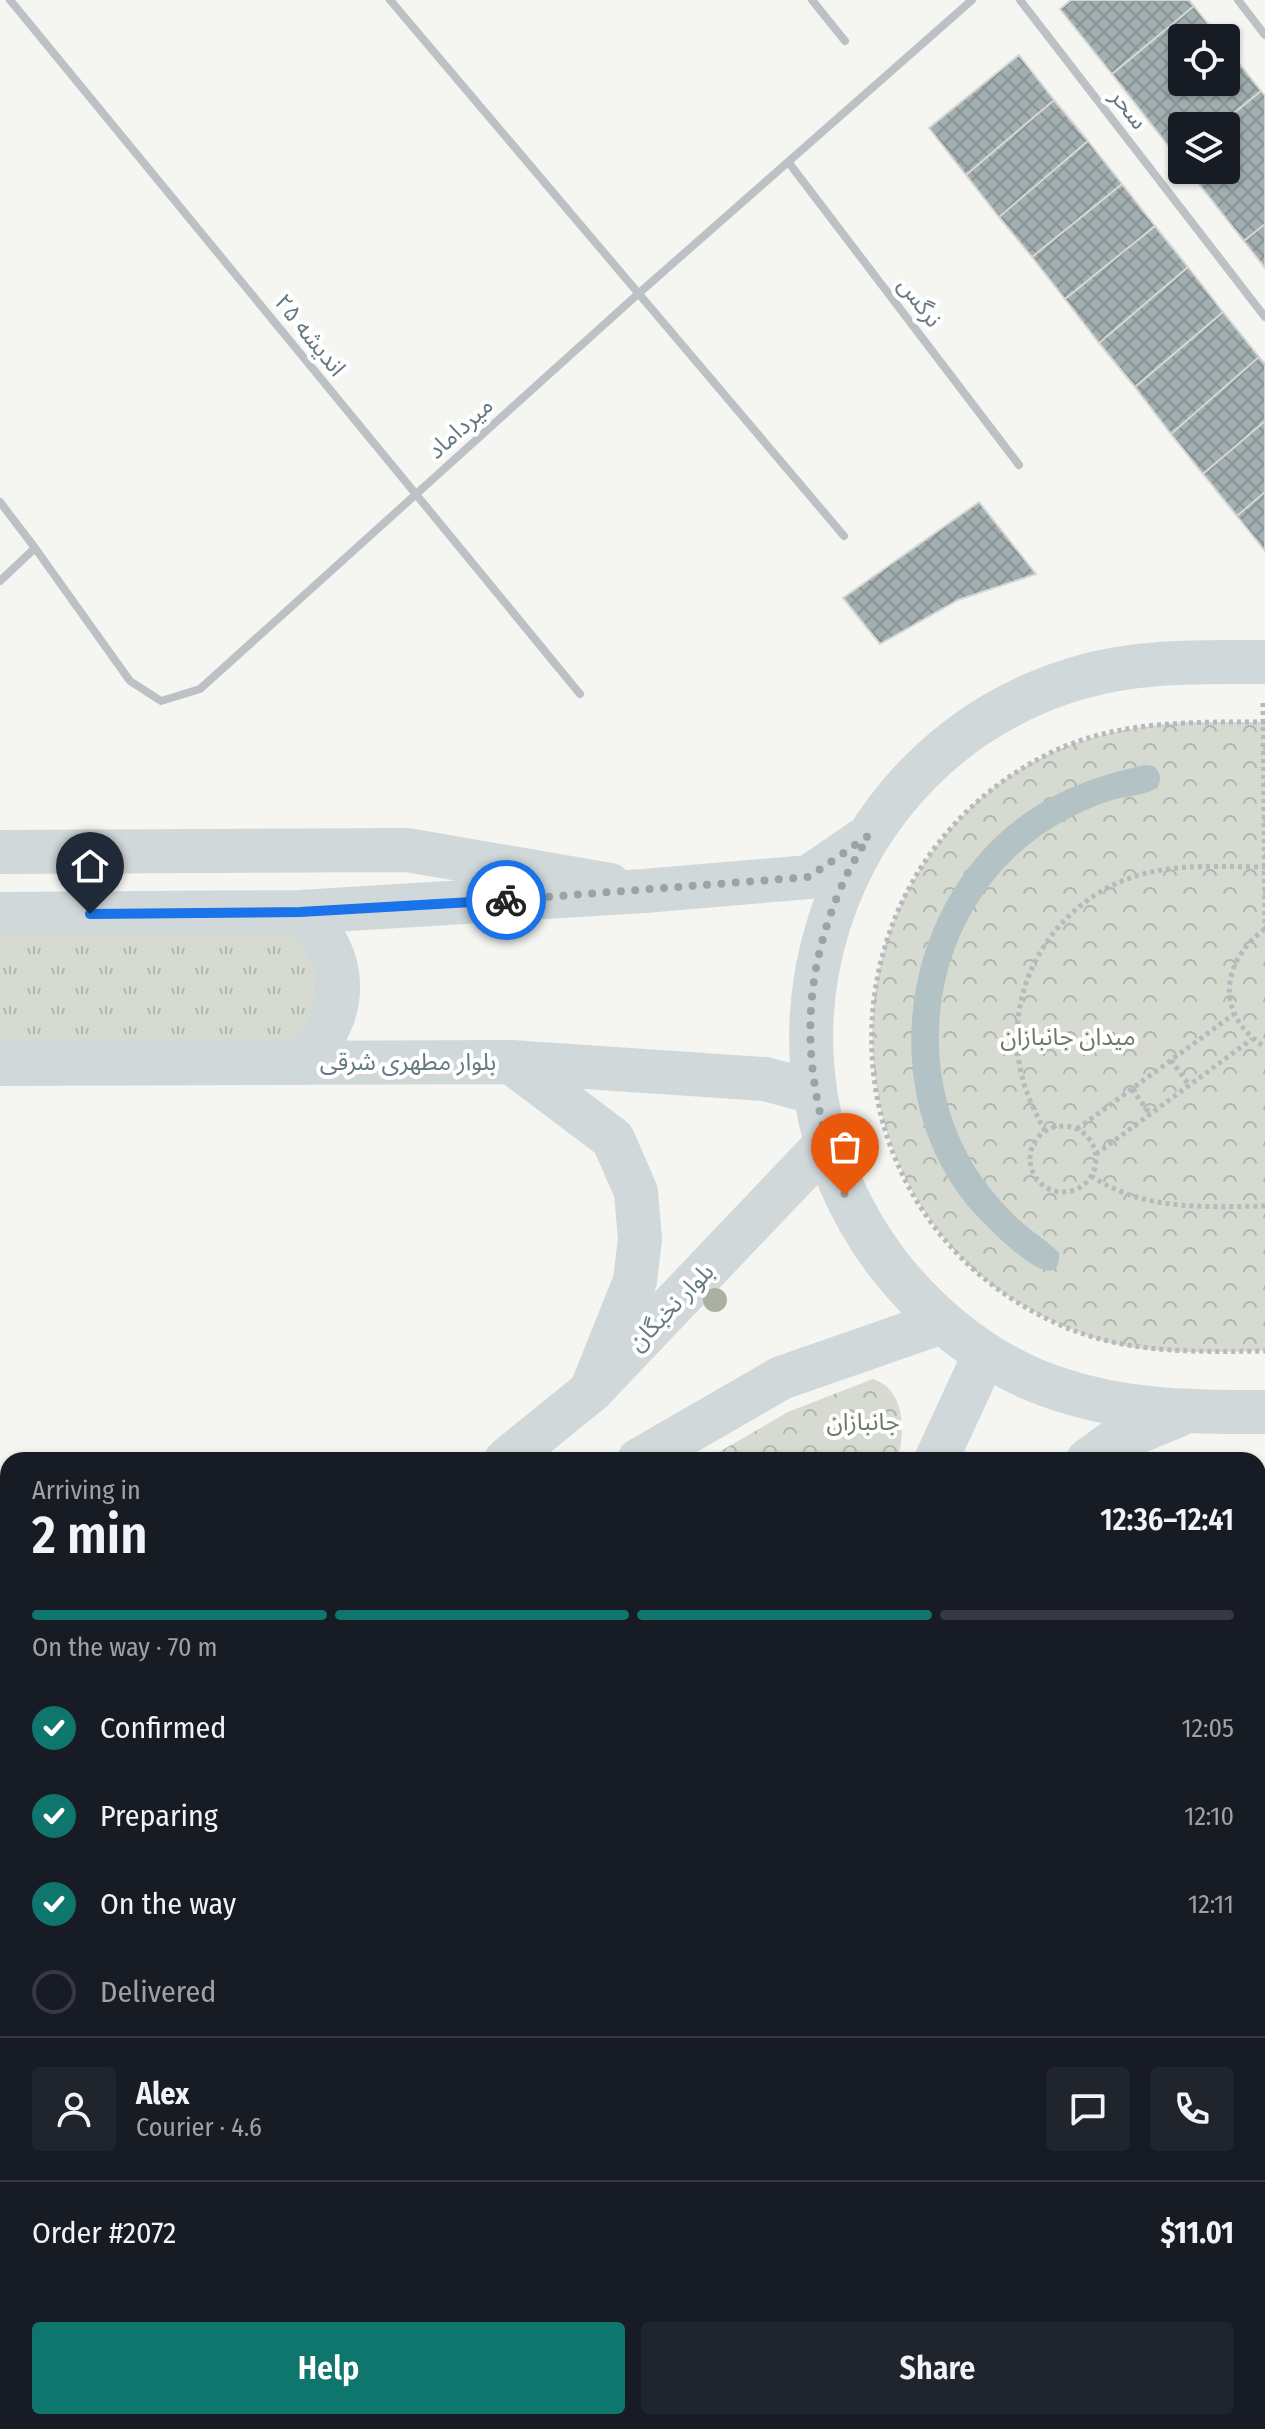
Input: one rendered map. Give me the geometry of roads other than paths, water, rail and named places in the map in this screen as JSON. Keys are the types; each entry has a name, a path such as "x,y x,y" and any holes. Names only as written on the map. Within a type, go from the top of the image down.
{"main road":[{"path":"1264,662 1182,662 1130,666 1078,678 1028,697 981,722 938,755 900,793 868,836 838,895 824,933 813,985 810,1039 814,1092 826,1144 845,1195 871,1241 904,1284 942,1322 985,1354 1032,1379 1083,1397 1136,1409 1265,1412"},
{"path":"0,914 300,912 644,891 809,877 868,836"},
{"path":"0,852 407,850 644,891"},
{"path":"300,912 328,944 336,965 339,987 337,1008 329,1029 318,1047 302,1062"},
{"path":"511,1062 613,1139 636,1192 640,1239 635,1281 591,1391"},
{"name":"بلوار مطهری شرقی","path":"0,1064 511,1062 765,1079 814,1092"},
{"name":"بلوار نخبگان","path":"516,1452 591,1391 826,1144"},
{"path":"653,1452 781,1378 942,1322"},
{"path":"940,1452 985,1354"},
{"path":"1099,1452 1113,1442 1187,1412"}],"street":[{"name":"اندیشه ۲۵","path":"10,0 580,694"},
{"path":"390,0 844,536"},
{"path":"812,0 845,41"},
{"name":"میرداماد","path":"0,502 130,681 161,701 200,689 638,294 972,0"},
{"name":"سحر","path":"1020,0 1265,317"},
{"path":"1238,0 1265,35"},
{"name":"نرگس","path":"789,163 1019,465"},
{"path":"0,581 35,548"}],"park label":[{"name":"میدان جانبازان","path":"1068,1037"},
{"name":"جانبازان","path":"863,1422"}]}
